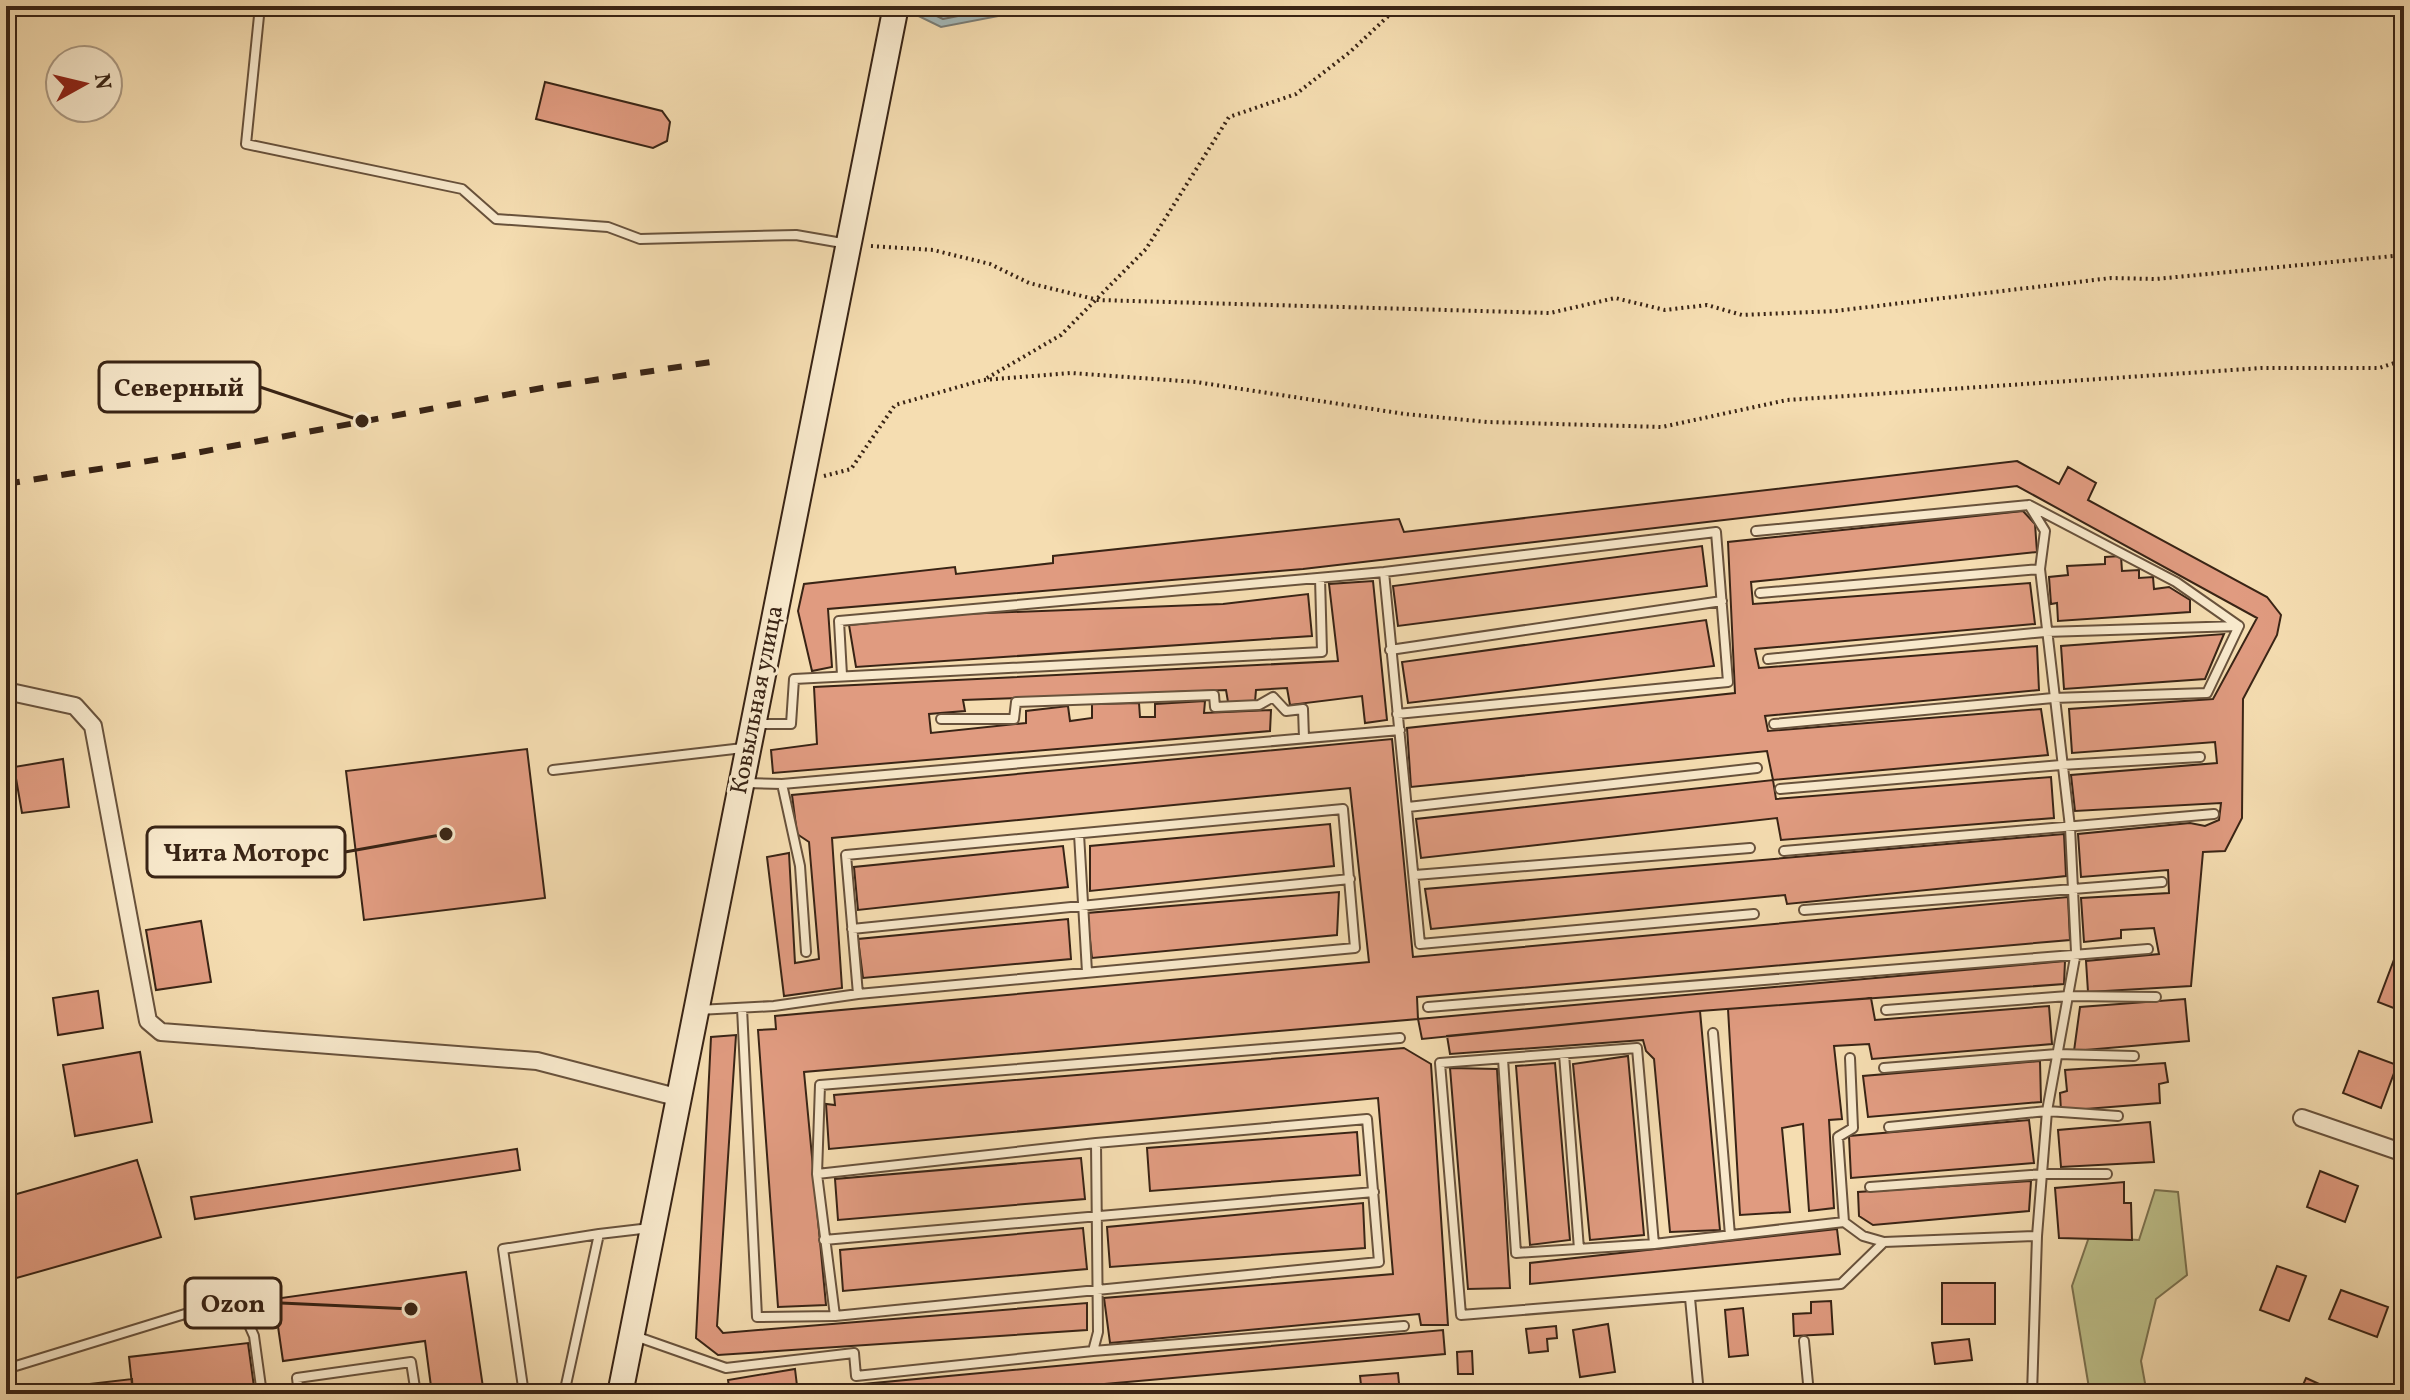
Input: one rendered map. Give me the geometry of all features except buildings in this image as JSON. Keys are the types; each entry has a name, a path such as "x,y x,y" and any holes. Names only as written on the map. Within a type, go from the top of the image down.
{"main road":[{"name":"Ковыльная улица","path":"620,1394 896,6"}],"street":[{"path":"8,695 75,706 93,726 148,1021 161,1032 537,1061 680,1098"},
{"path":"2302,1118 2404,1153"}],"lane":[{"path":"260,6 246,144 462,189 496,219 608,227 640,239 796,235 848,244"},
{"path":"1756,531 2029,505 2176,582 2239,626"},
{"path":"2029,505 2045,531 2040,569 2070,827 2076,952 2047,1111 2037,1236 2032,1394"},
{"path":"842,675 839,621 1384,572 1716,532 1728,682 1397,714"},
{"path":"1760,593 2040,569"},
{"path":"1384,572 1420,944 1754,914"},
{"path":"553,770 751,736 791,724 794,679 1322,652 1320,578"},
{"path":"1390,650 1722,601"},
{"path":"1768,659 2045,632 2239,626"},
{"path":"1774,724 2053,698 2207,693 2239,626"},
{"path":"941,719 1014,719 1016,702 1214,695 1215,707 1259,705 1273,697 1286,711 1303,709 1304,738"},
{"path":"741,782 782,784 1400,730"},
{"path":"1780,789 2061,765 2200,757"},
{"path":"1408,807 1757,768"},
{"path":"782,784 800,866 806,952"},
{"path":"697,1010 1355,948 1343,809 846,855 858,994"},
{"path":"1784,851 2214,814"},
{"path":"1079,834 1087,972"},
{"path":"1415,875 1750,848"},
{"path":"852,929 1350,879"},
{"path":"1804,910 2162,882"},
{"path":"1428,1007 2076,952 2148,949"},
{"path":"1886,1010 2068,996 2156,997"},
{"path":"742,1008 757,1317 835,1316 1379,1262 1367,1119 1096,1143 817,1174"},
{"path":"1713,1033 1730,1235"},
{"path":"835,1316 817,1174 820,1085 1400,1038"},
{"path":"1654,1244 1637,1048 1440,1063 1461,1315 1841,1284 1884,1242"},
{"path":"1564,1054 1579,1249"},
{"path":"1884,1068 2057,1054 2134,1056"},
{"path":"1844,1222 1838,1137 1853,1128 1850,1058"},
{"path":"1503,1059 1516,1253 1654,1244 1844,1222 1863,1236 1884,1242 2037,1236"},
{"path":"1889,1127 2047,1111 2118,1116"},
{"path":"1093,1351 1098,1332 1096,1143"},
{"path":"1870,1187 2043,1174 2107,1174"},
{"path":"824,1240 1374,1192"},
{"path":"524,1394 503,1249 655,1227"},
{"path":"564,1394 599,1234"},
{"path":"6,1369 237,1298 254,1336 262,1394"},
{"path":"1690,1298 1699,1394"},
{"path":"633,1335 726,1368 854,1353 856,1376 1093,1351 1404,1326"},
{"path":"1804,1341 1809,1394"},
{"path":"299,1394 297,1378 411,1362 416,1394"}],"path":[{"path":"983,380 1061,335 1146,249 1229,117 1296,94 1350,52 1399,6"},
{"path":"848,244 933,250 990,264 1029,283 1098,300 1550,313 1615,298 1665,310 1707,305 1742,315 1835,311 2111,278 2156,279 2402,256"},
{"path":"802,481 851,469 895,405 983,380 1086,374 1196,382 1405,414 1487,422 1662,427 1787,400 2262,368 2379,368 2404,360"}],"green space":[{"path":"2155,1190 2178,1192 2187,1275 2156,1299 2141,1361 2147,1394 2090,1394 2072,1286 2089,1237 2139,1240"}],"water":[{"path":"898,6 1050,6 941,27"}],"railway":[{"path":"6,484 179,456 542,388 717,361"}],"place":[{"name":"Северный","path":"362,421"},
{"name":"Чита Моторс","path":"446,834"},
{"name":"Ozon","path":"411,1309"}]}
